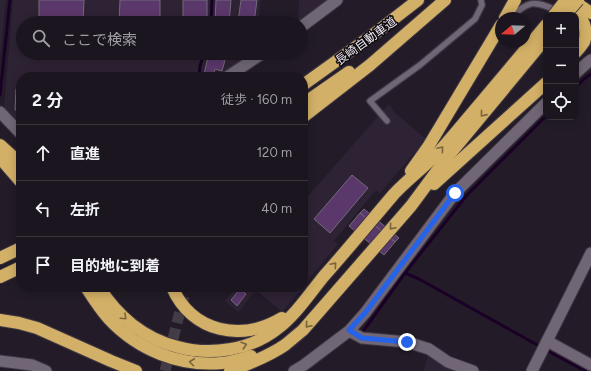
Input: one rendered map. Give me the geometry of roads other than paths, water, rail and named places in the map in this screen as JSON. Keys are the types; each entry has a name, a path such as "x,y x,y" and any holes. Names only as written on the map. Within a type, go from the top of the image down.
{"highway":[{"name":"長崎自動車道","path":"308,81 418,0"},
{"name":"長崎自動車道","path":"308,100 444,0"},
{"path":"308,113 370,65 444,0"},
{"path":"508,12 515,0"},
{"path":"556,12 566,0 582,17 587,30 581,50"},
{"path":"571,0 590,10"},
{"path":"568,12 578,0"},
{"path":"230,371 246,366 266,356 285,345 303,330 410,206 522,60 543,28"},
{"path":"102,292 118,312 134,326 151,337 168,345 184,349 200,351 230,350 246,345 277,330 292,316 396,193 428,147 495,36"},
{"path":"396,193 437,154 522,60 543,41"},
{"path":"410,206 545,84"},
{"path":"1,152 16,161"},
{"path":"1,152 16,174"},
{"path":"0,250 16,243"},
{"path":"0,258 16,250"},
{"path":"0,277 16,269"},
{"path":"89,292 109,319 127,336 145,348 184,361 222,363 264,353 285,345"},
{"path":"174,292 184,307 196,317 206,324 229,331 255,329 273,323 290,313 309,295"},
{"path":"0,320 38,328 136,371"}],"street":[{"path":"308,22 337,0"},
{"path":"234,72 252,60"},
{"path":"579,70 591,60"},
{"path":"294,371 349,330 365,313 455,193 543,106"},
{"path":"2,114 16,129"},
{"path":"532,371 591,253"},
{"path":"349,330 362,338 407,342 429,349 448,362 473,371"},
{"path":"547,340 591,365"},
{"path":"0,361 32,366 46,371"}],"lane":[{"path":"387,121 370,101 420,66 475,19 482,6 481,0"},
{"path":"515,12 526,2 534,0 543,2 560,12"},
{"path":"579,29 581,35 581,50"}],"waterway":[{"path":"0,95 10,0"},
{"path":"211,16 212,0"},
{"path":"199,72 202,60"},
{"path":"579,84 591,74"},
{"path":"364,330 405,273 467,195 543,119"},
{"path":"405,273 419,279 541,347"},
{"path":"546,350 585,371"}],"tunnel":[{"path":"165,371 185,292"}]}
